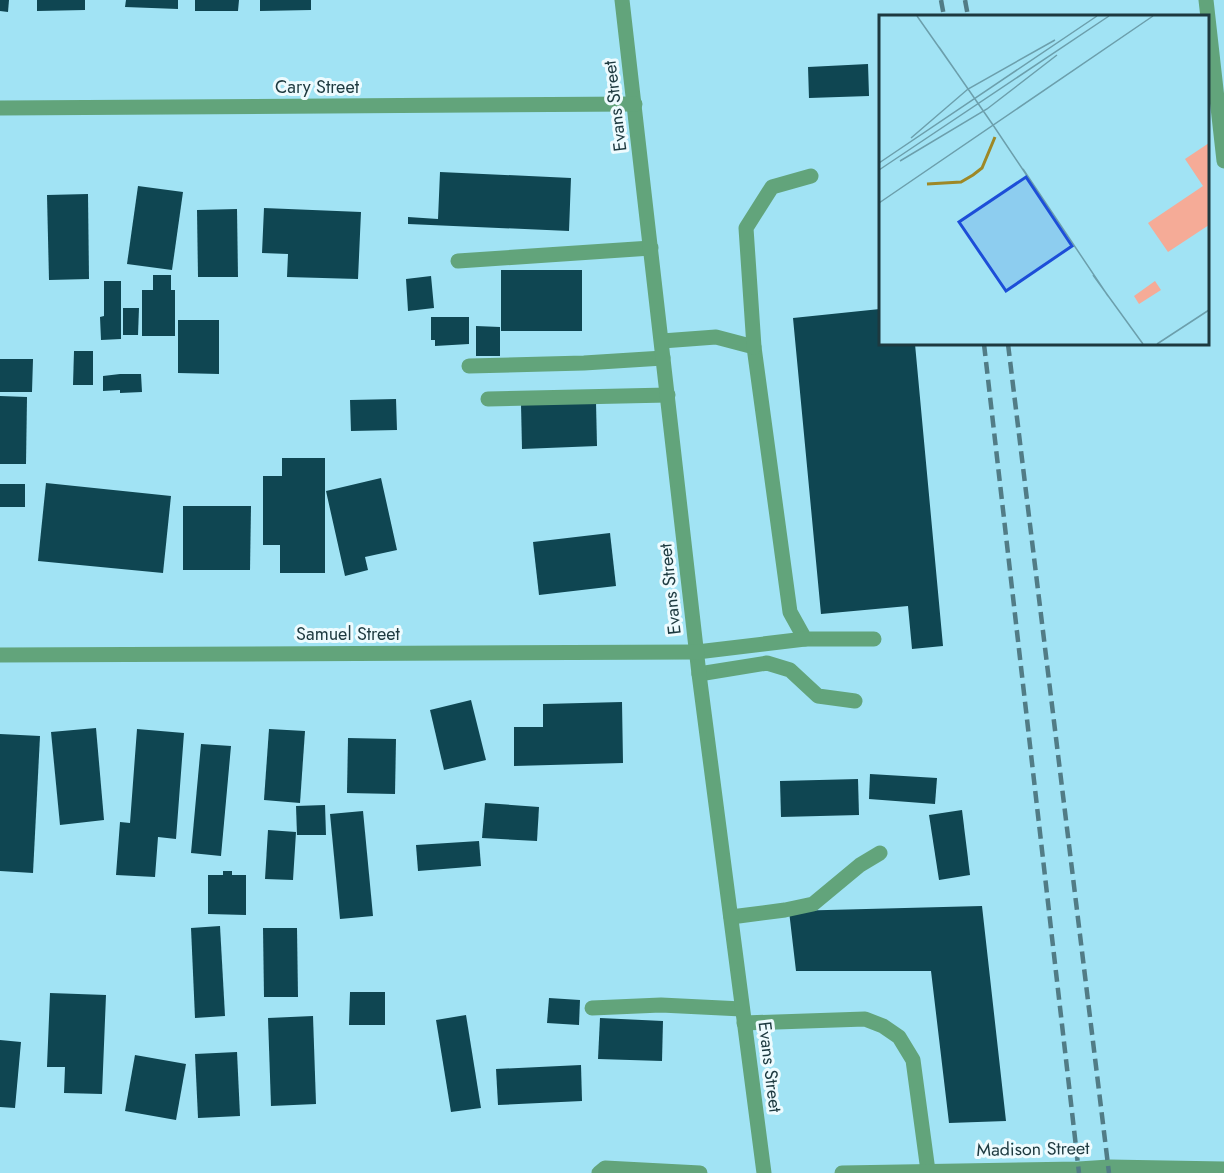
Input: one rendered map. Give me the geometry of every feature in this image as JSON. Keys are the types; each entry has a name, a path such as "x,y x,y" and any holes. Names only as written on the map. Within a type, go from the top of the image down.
{"street":[{"name":"Evans Street","path":"622,0 699,674 764,1173"},
{"path":"1206,0 1208,15"},
{"path":"1209,27 1224,161"},
{"name":"Cary Street","path":"0,108 635,104"},
{"path":"805,639 790,612 754,347 746,228 772,187 812,176"},
{"path":"458,261 651,248"},
{"path":"662,341 716,337 754,347"},
{"path":"469,366 663,358"},
{"path":"488,399 668,395"},
{"name":"Samuel Street","path":"0,655 697,652 805,639 874,639"},
{"path":"699,674 767,663 790,670 818,696 855,701"},
{"path":"731,917 813,904 860,865 880,853"},
{"path":"592,1008 661,1005 743,1016 865,1019 883,1026 899,1037 913,1060 927,1171"},
{"name":"Madison Street","path":"842,1173 1109,1167 1224,1169"},
{"path":"599,1173 605,1168 700,1173"}],"building":[{"path":"0,0 9,0 8,12 0,11"},
{"path":"37,0 85,0 85,10 37,11"},
{"path":"126,0 178,0 178,9 125,7"},
{"path":"195,0 239,0 238,11 195,11"},
{"path":"260,0 311,0 311,10 260,11"},
{"path":"868,64 869,96 809,98 808,67"},
{"path":"440,172 571,178 569,231 408,224 408,217 438,219"},
{"path":"138,186 183,192 172,270 127,264"},
{"path":"88,194 89,279 49,280 47,195"},
{"path":"264,208 361,212 358,279 287,277 288,254 262,253"},
{"path":"237,209 238,277 198,277 197,210"},
{"path":"501,270 582,270 582,331 501,331"},
{"path":"153,275 171,275 171,290 175,290 175,336 142,336 142,290 153,290"},
{"path":"431,276 434,308 408,311 406,279"},
{"path":"104,281 121,281 121,339 101,340 100,317 104,316"},
{"path":"123,308 139,308 138,335 123,335"},
{"path":"879,309 879,345 915,345 943,646 912,649 908,606 821,614 793,318"},
{"path":"431,317 469,317 469,344 435,346 435,340 431,340"},
{"path":"178,320 219,320 219,374 178,373"},
{"path":"476,326 500,327 500,356 476,356"},
{"path":"74,351 93,351 93,385 73,385"},
{"path":"0,359 33,359 32,392 0,392"},
{"path":"141,374 142,392 103,391 103,376"},
{"path":"0,396 27,397 26,464 0,464"},
{"path":"396,399 397,430 351,431 350,400"},
{"path":"596,402 597,446 522,449 521,404"},
{"path":"282,458 325,458 325,573 280,573 280,545 263,545 263,476 282,476"},
{"path":"381,478 397,550 365,557 368,570 345,576 326,491"},
{"path":"46,483 171,496 163,573 38,561"},
{"path":"0,484 25,484 25,507 0,507"},
{"path":"183,506 251,506 250,570 183,570"},
{"path":"610,533 616,586 539,595 533,542"},
{"path":"471,700 486,760 444,770 430,710"},
{"path":"622,702 623,763 514,766 514,727 543,727 543,704"},
{"path":"96,728 104,820 60,825 51,732"},
{"path":"137,729 184,733 176,839 158,837 155,877 116,875 120,822 130,823"},
{"path":"269,729 305,731 300,803 264,800"},
{"path":"0,734 40,736 33,873 0,871"},
{"path":"348,738 396,739 395,794 347,793"},
{"path":"201,744 231,746 221,856 191,853"},
{"path":"870,774 937,778 935,804 869,799"},
{"path":"858,779 859,815 781,817 780,781"},
{"path":"485,803 539,807 537,841 482,838"},
{"path":"325,805 326,835 297,835 296,806"},
{"path":"962,810 970,875 939,880 929,815"},
{"path":"363,811 373,916 340,919 330,814"},
{"path":"268,830 296,832 293,880 265,879"},
{"path":"479,841 481,866 418,871 416,845"},
{"path":"223,871 232,871 232,875 246,875 246,915 208,914 208,875 223,875"},
{"path":"982,906 1006,1121 949,1123 931,971 796,971 789,911"},
{"path":"220,926 225,1016 195,1018 191,928"},
{"path":"263,928 297,928 298,997 264,997"},
{"path":"350,992 385,992 385,1025 349,1025"},
{"path":"50,993 106,995 102,1094 64,1093 65,1067 47,1067"},
{"path":"549,998 580,1000 579,1025 547,1023"},
{"path":"466,1015 481,1108 451,1112 436,1020"},
{"path":"313,1016 316,1104 271,1106 268,1018"},
{"path":"600,1018 663,1021 662,1061 598,1059"},
{"path":"0,1040 21,1042 15,1108 0,1107"},
{"path":"237,1052 240,1116 198,1118 195,1054"},
{"path":"135,1055 186,1064 176,1120 125,1111"},
{"path":"581,1065 582,1101 498,1105 496,1069"}],"railway":[{"path":"941,0 944,15"},
{"path":"965,0 968,15"},
{"path":"984,345 1079,1173"},
{"path":"1008,345 1109,1173"}]}
